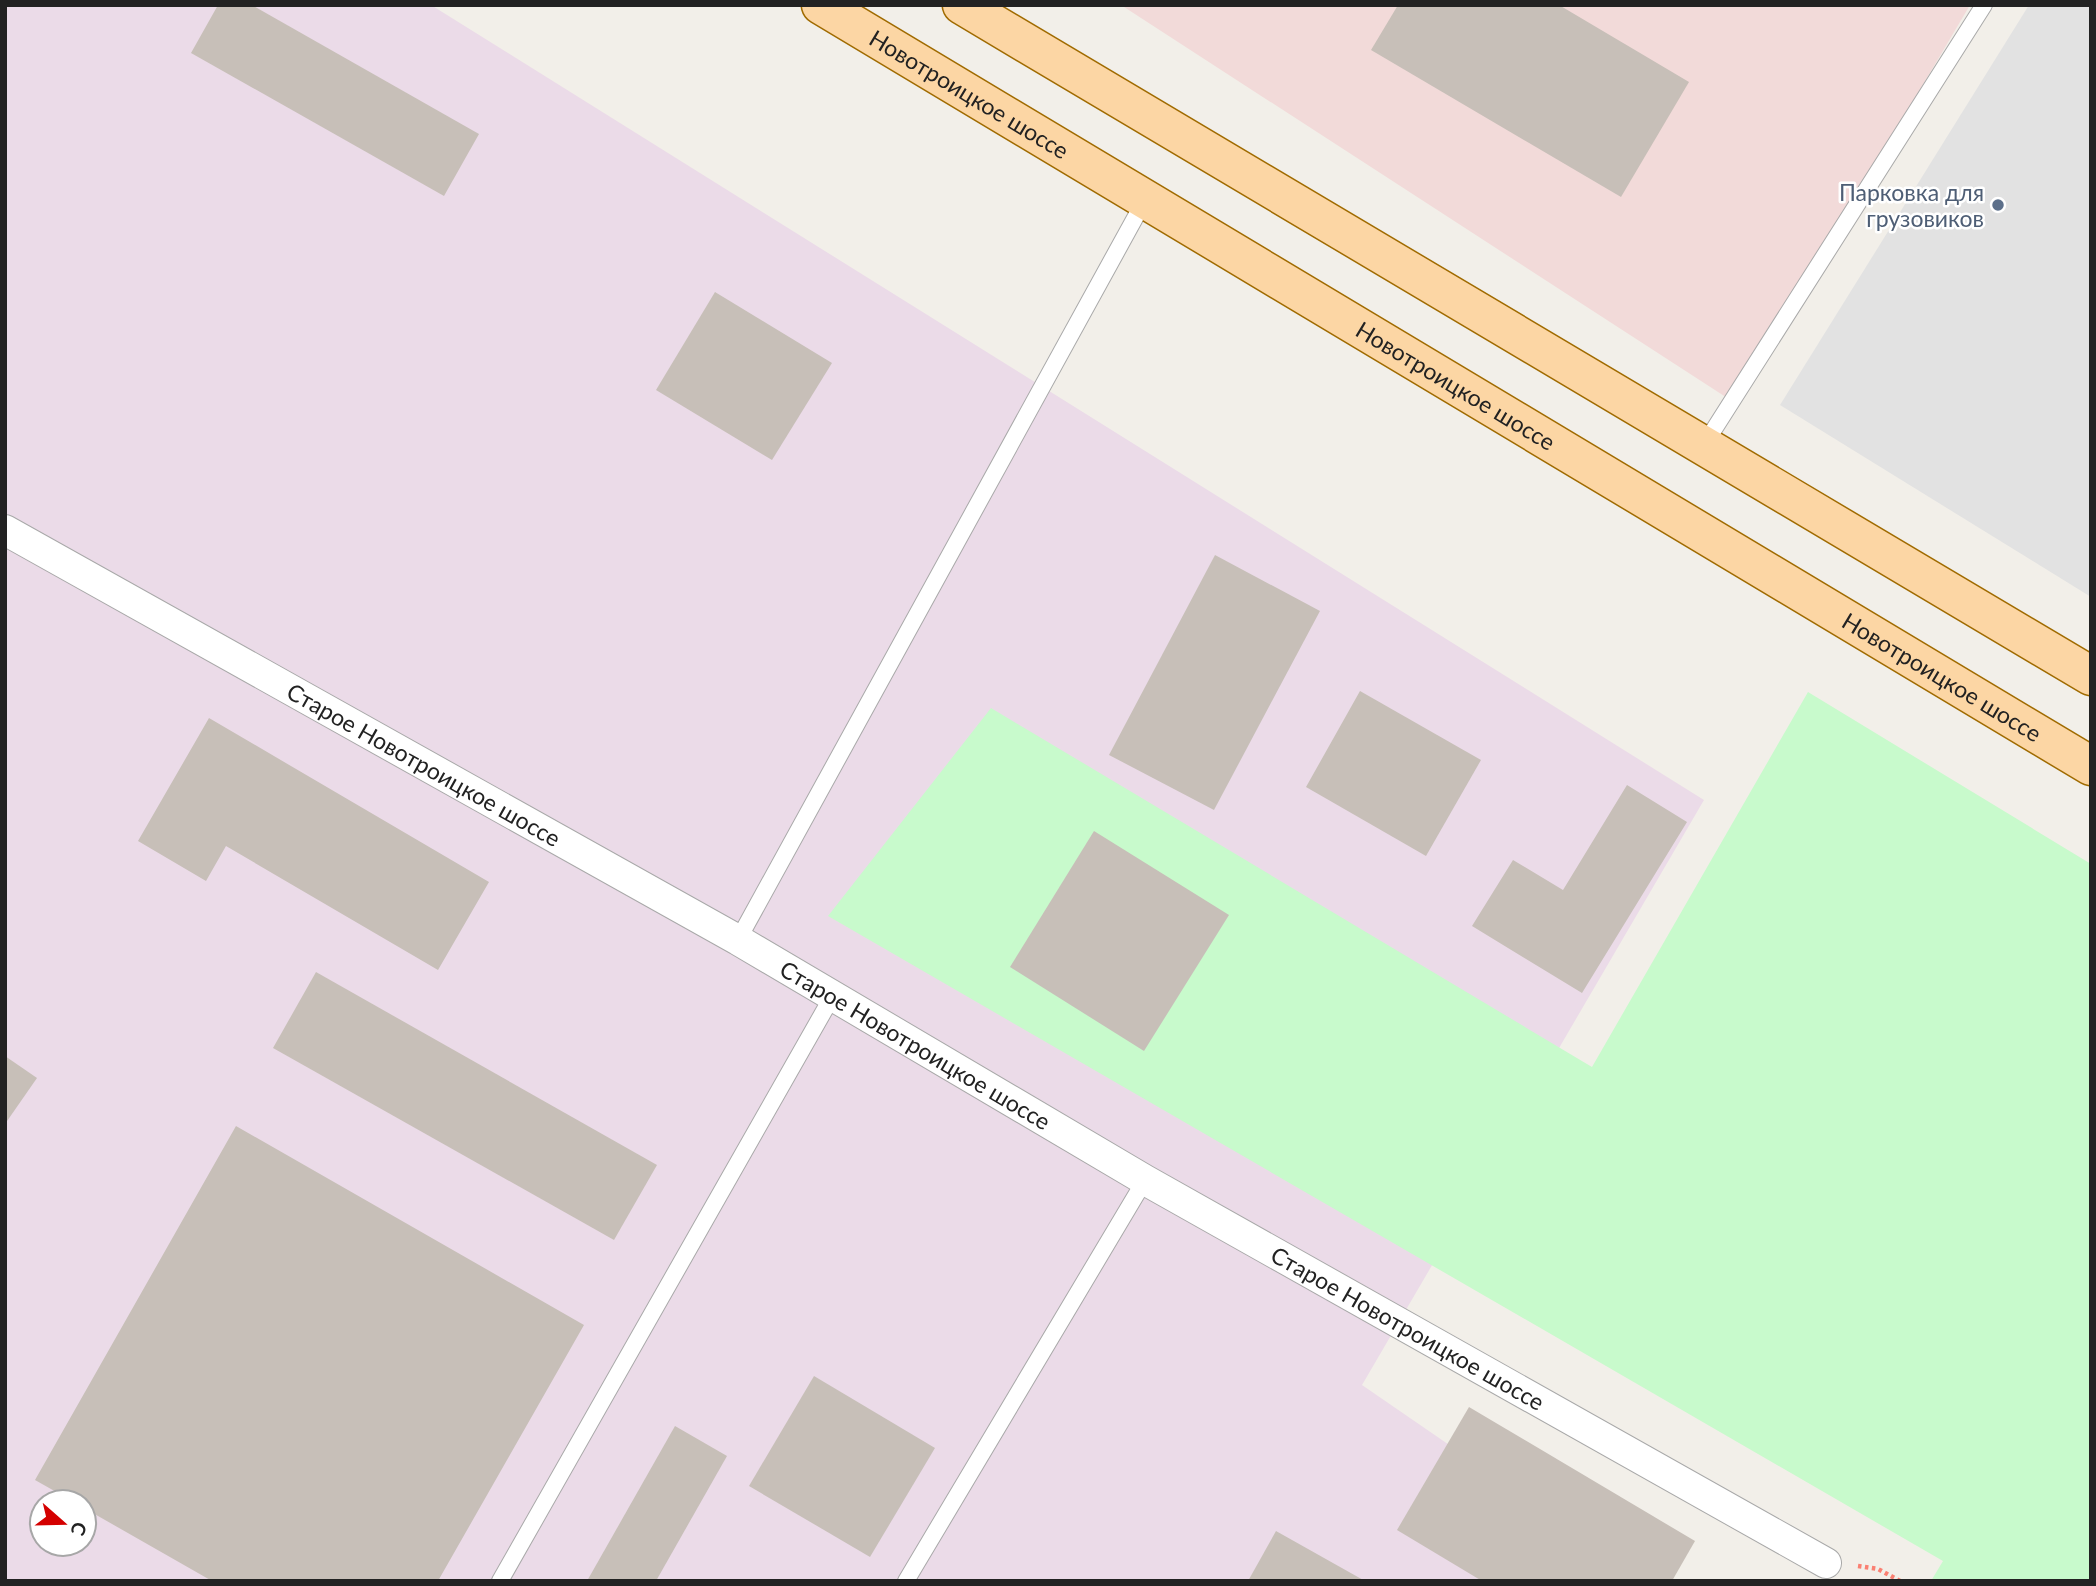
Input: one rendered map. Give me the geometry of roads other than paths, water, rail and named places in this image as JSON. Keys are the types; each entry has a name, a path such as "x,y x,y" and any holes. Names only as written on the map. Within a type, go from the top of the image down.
{"main road":[{"name":"Новотроицкое шоссе","path":"821,5 2091,766"},
{"path":"962,5 2091,676"}],"street":[{"name":"Старое Новотроицкое шоссе","path":"5,530 737,940 1145,1180 1829,1572"}],"lane":[{"path":"1704,445 1984,5"},
{"path":"737,940 1146,198"},
{"path":"500,1581 832,997"},
{"path":"906,1581 1145,1180"}],"place":[{"name":"Парковка для грузовиков","path":"1998,205"}]}
